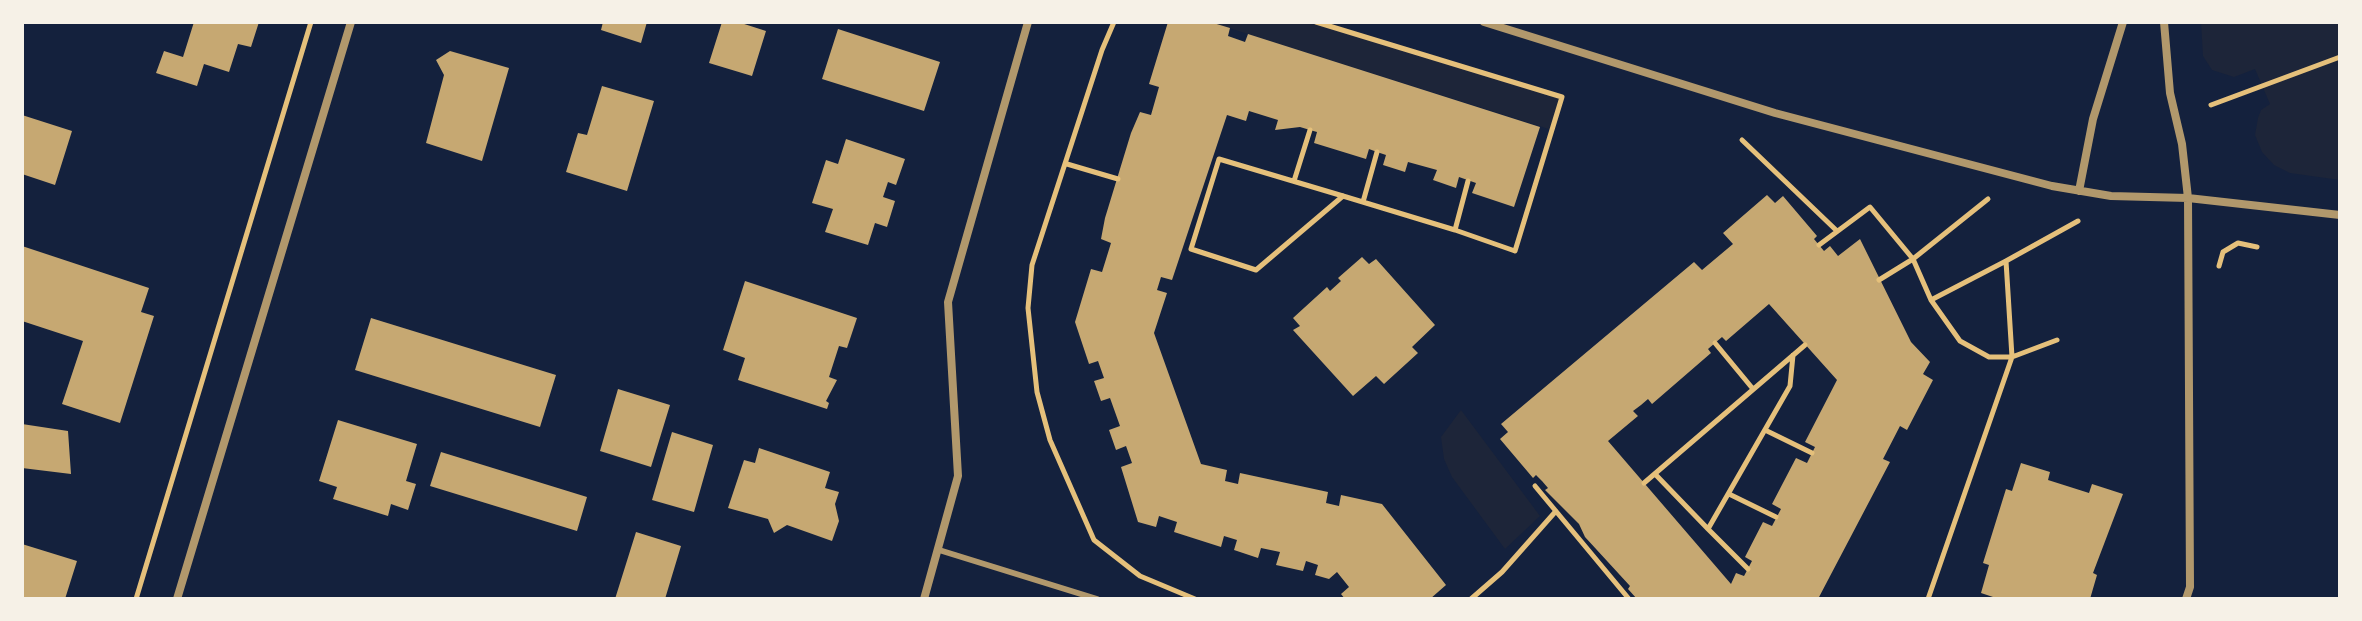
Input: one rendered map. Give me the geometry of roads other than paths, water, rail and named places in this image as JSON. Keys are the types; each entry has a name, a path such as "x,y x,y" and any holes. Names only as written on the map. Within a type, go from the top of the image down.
{"street":[{"path":"177,599 351,22"},
{"path":"924,599 958,476 948,302 1028,22"},
{"path":"1484,22 1775,113 2079,191 2111,196 2188,198 2340,215"},
{"path":"2079,191 2093,119 2123,22"},
{"path":"2164,22 2170,93 2182,144 2188,198 2190,587 2186,599"}],"lane":[{"path":"939,550 1097,599"}]}
